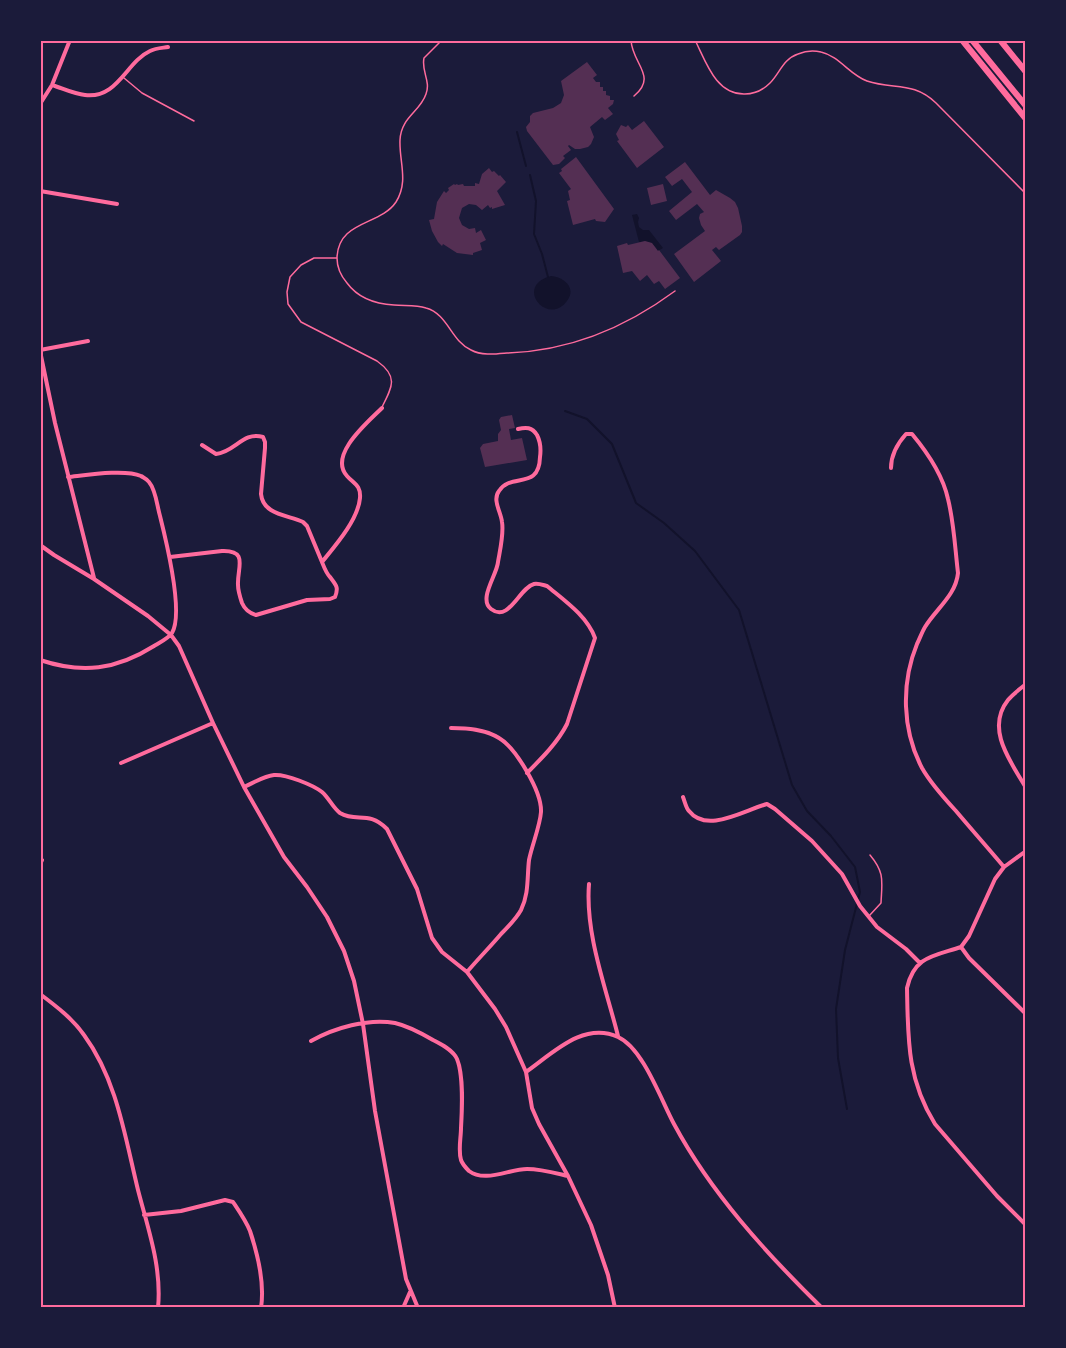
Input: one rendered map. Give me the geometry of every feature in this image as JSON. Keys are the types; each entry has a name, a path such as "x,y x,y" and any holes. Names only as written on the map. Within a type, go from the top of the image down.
{"highway":[{"path":"962,40 1026,118"},
{"path":"972,40 1026,106"},
{"path":"1000,40 1026,72"}],"street":[{"path":"40,104 52,85 70,40"},
{"path":"52,85 85,95 98,94 112,88 147,52 168,47"},
{"path":"40,191 117,204"},
{"path":"88,340 40,350 55,423 94,579"},
{"path":"322,562 351,522 360,498 359,488 342,468 341,457 351,442 382,408"},
{"path":"518,429 530,428 537,434 539,468 528,480 510,483 498,491 497,506 503,526 497,570 486,597 487,605 492,610 505,611 513,605 526,588 534,584 541,584 547,586 581,615 591,627 595,638 562,734 527,773"},
{"path":"891,468 891,458 899,442 906,434 912,434 928,456 948,496 958,573 953,590 925,627 909,669 906,713 910,736 922,767 937,789 1004,867"},
{"path":"170,557 230,550 236,552 241,565 237,583 239,595 244,608 256,615 307,600 330,599 335,597 337,592 338,586 327,574 307,526 303,522 272,511 262,502 265,442 263,437 250,435 223,453 216,454 202,445"},
{"path":"40,660 81,669 106,666 150,649 171,635 175,623 170,557 155,494 149,482 141,476 129,474 68,477"},
{"path":"40,545 148,616 171,635 179,646 244,787 284,857 327,917 344,951 354,981 363,1024 377,1122 406,1279 418,1308"},
{"path":"1026,684 1007,701 999,721 998,733 1003,747 1026,788"},
{"path":"120,763 213,723"},
{"path":"451,728 470,728 500,738 511,749 527,773 536,790 541,814 532,846 526,895 521,910 467,972"},
{"path":"244,787 271,776 287,777 319,790 340,813 380,821 387,829 417,889 432,938 442,952 467,972 506,1026 526,1072 532,1108 591,1225 608,1275 615,1308"},
{"path":"683,797 688,810 706,821 719,821 766,804 775,809 812,841 842,874 860,906 877,927 920,963"},
{"path":"1026,851 1004,867 995,879 969,936 961,947 934,955 920,963 909,976 907,988 911,1066 917,1088 928,1112 935,1125 977,1174 1026,1225"},
{"path":"589,884 587,900 595,948 619,1037"},
{"path":"961,947 969,958 1026,1014"},
{"path":"40,994 84,1034 102,1064 115,1096 157,1264 158,1308"},
{"path":"311,1041 340,1027 363,1024 388,1022 413,1029 443,1045 456,1057 460,1070 462,1095 459,1148 461,1160 469,1171 478,1175 491,1176 515,1169 530,1169 568,1176"},
{"path":"526,1072 575,1037 603,1033 619,1037 627,1043 640,1056 684,1141 726,1202 754,1237 822,1308"},
{"path":"144,1215 181,1211 225,1200 233,1202 249,1230 257,1255 262,1282 261,1308"},
{"path":"403,1308 411,1291"}],"lane":[{"path":"442,40 424,58 423,70 428,81 426,95 401,130 400,147 404,181 399,197 390,210 352,230 341,244 337,258 338,266 348,285 363,297 383,304 418,306 433,311 445,321 459,343 480,353 533,352 576,342 623,325 675,291"},
{"path":"631,40 644,81 643,87 634,96"},
{"path":"695,40 716,80 727,90 742,94 764,89 788,58 796,54 815,51 829,55 867,81 916,89 929,96 1026,194"},
{"path":"123,78 141,93 194,121"},
{"path":"337,258 314,258 301,265 290,277 287,292 288,304 301,322 383,365 392,377 392,384 382,408"},
{"path":"868,916 881,903 882,874 878,864 870,855"}],"shaded area":[{"path":"637,214 639,227 649,230 663,248 658,251 650,243 639,242 632,215"},
{"path":"551,276 560,278 568,284 571,292 567,301 559,308 551,309 544,307 534,295 535,288 540,281"}],"building":[{"path":"587,62 597,75 593,78 596,82 600,82 600,87 603,87 606,95 610,96 610,100 614,100 608,108 613,114 605,120 602,117 590,127 594,137 588,147 575,149 569,145 571,150 563,156 565,158 559,164 553,165 526,127 533,113 553,108 561,103 564,95 561,81"},
{"path":"644,121 664,147 637,168 617,141 619,140 616,134 621,125 626,127 628,125 632,130"},
{"path":"576,157 614,209 605,222 595,219 573,225 567,201 570,200 568,191 571,189 559,173"},
{"path":"685,162 710,195 716,190 735,202 742,226 740,235 719,250 716,247 712,250 721,261 694,282 674,254 705,231 699,218 704,212 697,204 676,220 669,211 692,192 682,179 672,186 665,177"},
{"path":"489,168 506,182 497,191 505,205 492,209 488,205 482,210 476,205 469,204 462,208 459,218 462,225 469,229 475,228 476,233 481,230 486,240 480,243 482,250 473,255 457,253 443,244 442,246 432,231 429,220 434,219 437,202 444,191 446,193 448,188 454,184 475,186 475,183 479,184 482,174"},
{"path":"663,184 667,201 651,205 647,188"},
{"path":"645,241 652,243 659,250 680,278 665,289 659,281 654,284 647,275 640,281 632,271 623,273 617,246"},
{"path":"512,415 515,428 509,429 511,440 522,438 527,460 485,467 480,448 483,444 498,441 498,434 501,430 499,420 501,417"}],"waterway":[{"path":"517,132 526,166"},
{"path":"530,175 536,201 534,234 548,277"},
{"path":"565,411 587,419 612,444 636,503 664,523 695,551 739,610 792,785 807,811 831,836 855,867 860,892 845,950 836,1009 838,1058 847,1109"}]}
